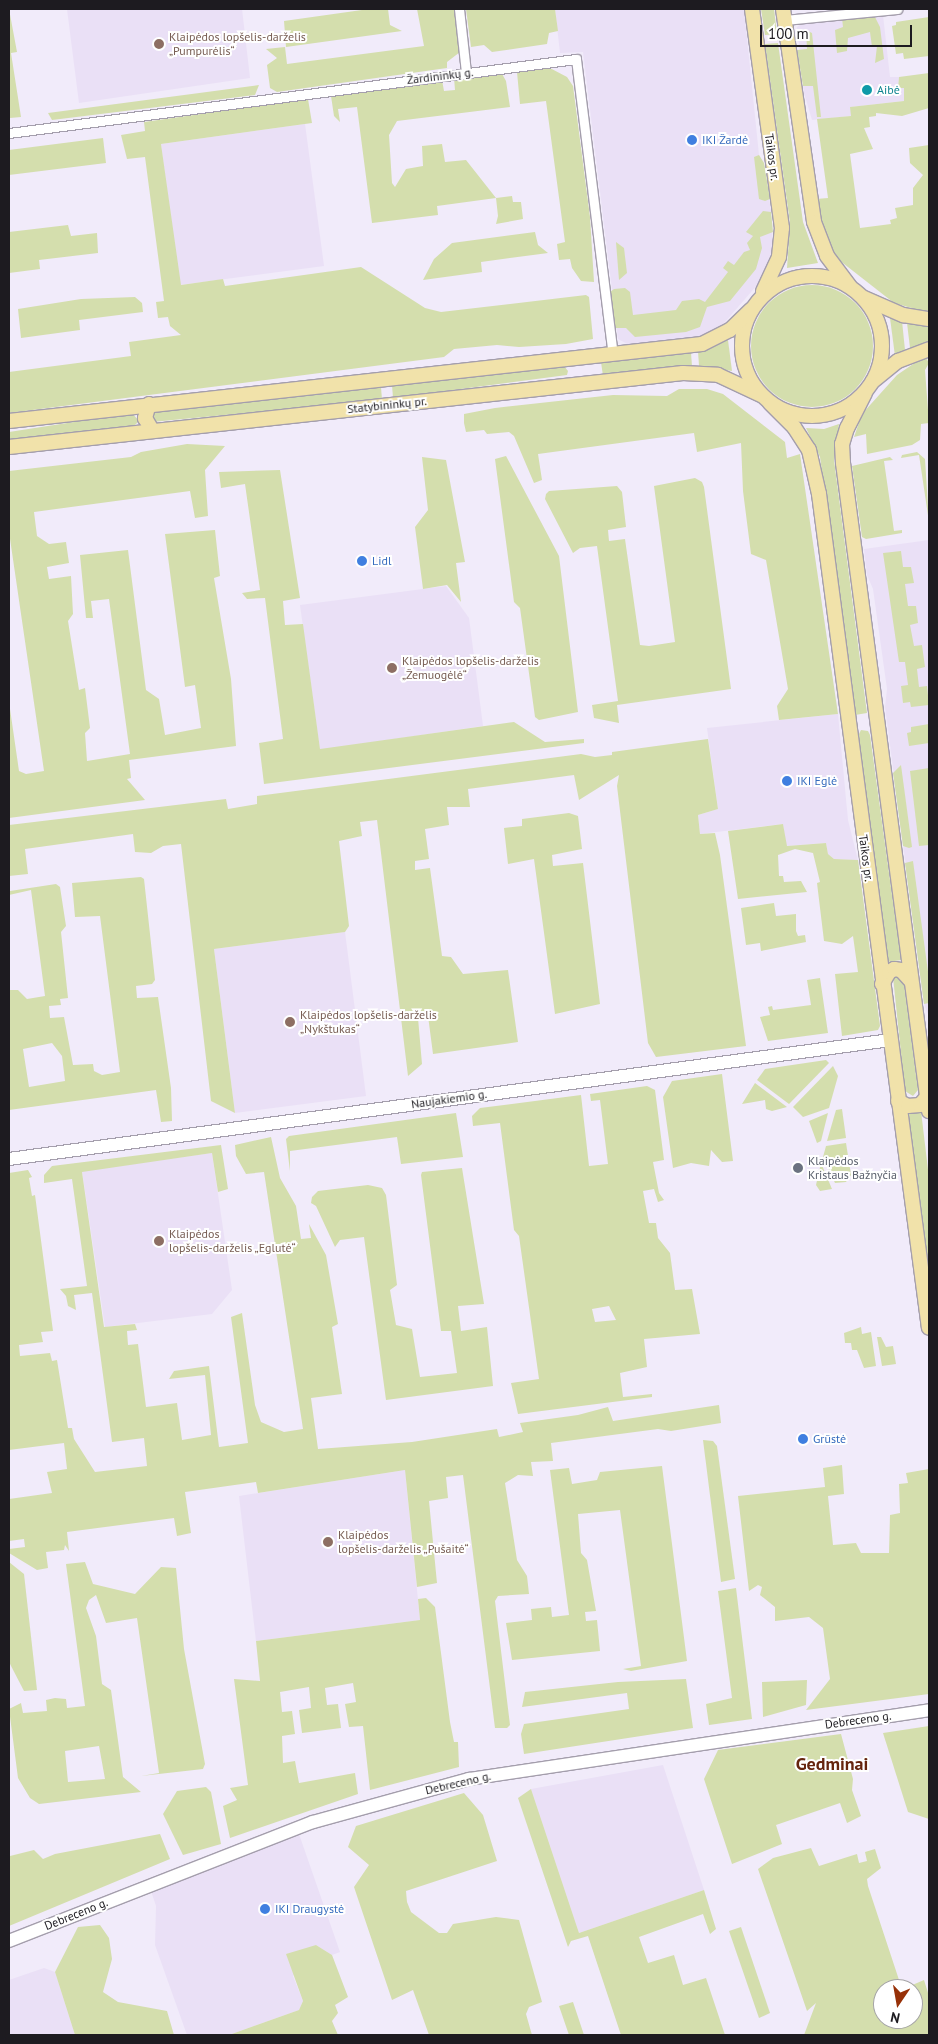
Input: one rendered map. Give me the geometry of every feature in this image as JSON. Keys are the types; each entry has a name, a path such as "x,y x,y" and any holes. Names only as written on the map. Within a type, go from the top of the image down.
{"main road":[{"name":"Taikos pr.","path":"752,9 782,228 779,258 755,305"},
{"path":"784,14 814,222 827,256 877,319 882,344 868,387 847,428 842,444 911,981 924,1034 928,1104 908,1106 898,1101"},
{"path":"929,319 903,315 828,278 803,276 778,284 755,305 742,335 743,361 765,399 793,414 819,416 844,409 898,362 929,349"},
{"name":"Statybininkų pr.","path":"9,421 702,344 730,330 755,305"},
{"path":"564,360 574,374 566,385"},
{"name":"Statybininkų pr.","path":"9,447 566,385 707,372 740,383 765,399"},
{"name":"Taikos pr.","path":"765,399 794,427 809,450 819,494 882,984 929,1328"},
{"path":"149,404 145,418 152,430"},
{"path":"882,984 888,972 894,969 901,970 911,981"}],"street":[{"path":"459,9 466,72"},
{"path":"784,14 897,9"},
{"name":"Žardininkų g.","path":"9,133 576,59 613,355"},
{"name":"Naujakiemio g.","path":"9,1159 890,1040"},
{"name":"Debreceno g.","path":"9,1942 313,1822 469,1779 929,1710"}],"shaded area":[{"name":"Klaipėdos lopšelis-darželis „Pumpurėlis“","path":"67,9 242,9 250,78 79,103"},
{"path":"555,9 744,9 759,155 765,167 771,212 773,249 758,284 719,329 699,338 633,347 618,339 583,52 560,53"},
{"path":"883,15 890,77 899,77 898,88 904,87 904,101 851,107 851,116 812,120 804,93 797,27 806,21"},
{"path":"305,124 324,266 180,285 161,144"},
{"path":"929,540 929,1017 924,1004 885,707 887,689 873,589 867,575 864,549"},
{"name":"Klaipėdos lopšelis-darželis „Žemuogėlė“","path":"446,586 469,618 483,726 320,750 300,605"},
{"path":"838,714 848,820 858,860 834,859 828,854 826,843 786,846 783,824 700,834 698,815 718,809 707,728"},
{"name":"Klaipėdos lopšelis-darželis „Nykštukas“","path":"345,932 366,1096 235,1113 214,949"},
{"name":"Klaipėdos lopšelis-darželis „Eglutė“","path":"212,1153 232,1290 212,1314 105,1327 82,1171"},
{"name":"Klaipėdos lopšelis-darželis „Pušaitė“","path":"405,1470 420,1620 256,1641 239,1496"},
{"path":"663,1765 704,1890 579,1933 531,1789"},
{"path":"299,1834 340,1952 332,1955 316,1945 293,1976 303,2001 299,2010 229,2035 187,2035 155,1945 156,1906 151,1891"},
{"path":"44,1968 55,1972 75,2035 9,2035 9,1980"}],"green space":[{"path":"9,9 17,52 11,53 21,117 10,118"},
{"path":"369,9 388,9 390,25 402,31 286,47 284,21"},
{"path":"417,9 455,9 460,52 447,62 447,68 277,92 270,88 267,65 277,58 266,49 285,47 287,64 424,46"},
{"path":"466,9 555,9 558,31 549,33 547,44 492,52 484,45 471,47"},
{"path":"761,9 774,9 777,34 765,35"},
{"path":"874,15 880,27 884,59 875,63 877,46 872,47 870,32 848,38 847,51 837,53 835,30 843,27 842,18"},
{"path":"929,17 929,56 904,59 903,53 896,54 892,26 896,25 896,22"},
{"path":"806,30 812,33 821,117 817,117 813,86 803,86 797,50 807,49"},
{"path":"778,43 803,222 818,263 787,268 790,223 765,44"},
{"path":"548,67 567,77 573,86 590,217 594,282 581,281 572,268 570,259 559,260 557,244 565,242 546,101 520,104 517,72"},
{"path":"501,72 506,81 510,107 397,121 389,135 392,183 395,187 406,169 423,166 422,146 442,144 445,162 466,160 496,198 437,206 438,215 372,223 357,107 338,109 340,122 334,116 331,96 442,80 444,91 455,90 454,78"},
{"path":"929,73 929,108 902,116 876,113 876,116 869,117 870,127 864,128 873,149 850,154 860,228 891,224 890,220 897,218 895,208 913,205 913,188 923,175 910,163 909,148 929,145 929,313 894,303 839,260 828,246 816,199 828,198 817,119 851,116 850,107 904,101 904,88 898,88 899,77"},
{"path":"259,85 255,95 52,120 48,113"},
{"path":"308,99 312,123 161,144 181,285 223,279 225,286 361,267 425,308 441,312 586,295 589,297 593,339 566,344 519,347 497,345 454,349 444,357 9,413 9,372 131,356 129,342 181,335 170,326 168,317 158,318 156,302 164,301 145,157 127,159 121,135 145,131 144,122"},
{"path":"103,138 106,163 9,175 9,150"},
{"path":"759,155 764,163 770,199 765,201 759,199 754,157"},
{"path":"512,196 513,202 521,202 523,219 496,224 498,216 496,198"},
{"path":"763,211 771,212 773,232 760,237 762,248 756,269 730,301 707,307 700,327 686,332 635,337 626,328 615,328 610,292 614,289 625,288 630,292 633,315 676,310 682,301 699,299 705,302 728,272 723,268 728,261 734,265 744,252 750,250 747,243 753,236 746,232"},
{"path":"68,225 71,236 97,233 98,253 39,260 40,269 9,273 9,232"},
{"path":"535,232 538,245 548,253 481,262 482,272 423,280 434,259 452,243"},
{"path":"616,242 624,248 627,273 619,280"},
{"path":"812,285 824,286 835,290 846,295 855,303 863,312 868,323 872,334 872,358 868,369 863,380 855,389 846,397 835,402 824,406 812,407 800,406 789,402 778,397 769,389 761,380 756,369 752,358 751,346 752,334 756,323 761,312 769,303 778,295 789,290 800,286"},
{"path":"135,297 142,303 143,312 79,320 80,330 21,338 18,309 81,299"},
{"path":"890,318 902,321 905,350 895,356"},
{"path":"907,323 929,326 929,341 910,348"},
{"path":"728,340 732,371 699,366 698,351"},
{"path":"691,352 692,367 603,376 601,362"},
{"path":"925,356 929,363 925,370 929,423 921,424 920,440 912,445 867,454 866,434 854,437 862,414 897,375"},
{"path":"564,366 568,371 567,375 393,398 392,385"},
{"path":"381,387 382,400 152,422 153,412"},
{"path":"679,389 707,389 723,394 785,442 787,458 800,454 838,714 779,720 777,706 788,689 766,560 751,554 743,491 741,443 697,452 694,433 538,454 542,480 534,483 514,436 509,432 487,434 484,430 466,432 464,423 464,414 495,408 613,395 667,396"},
{"path":"132,413 139,421 133,427 9,440 9,432"},
{"path":"839,424 834,460 867,713 855,715 820,457 806,428 824,429"},
{"path":"187,444 225,446 205,470 208,516 195,518 190,491 34,512 37,536 49,544 66,542 69,563 47,567 49,579 71,576 73,614 68,621 79,690 85,688 90,728 85,733 87,761 130,754 109,599 91,601 93,618 86,618 80,555 128,550 146,690 159,699 165,735 201,728 195,685 185,687 165,534 215,530 220,576 214,578 231,679 236,746 129,760 131,778 127,779 145,800 9,818 9,702 19,771 26,774 44,771 9,532 9,471 131,457 141,452"},
{"path":"917,452 925,459 929,522 919,455 901,458 902,455"},
{"path":"506,456 559,556 578,712 539,720 535,717 520,608 514,602 495,459"},
{"path":"422,457 446,460 465,562 456,563 461,602 447,585 423,589 415,527 428,510"},
{"path":"890,457 893,460 884,461 894,531 902,530 902,533 866,539 862,537 852,466"},
{"path":"280,470 300,598 283,601 285,625 303,624 320,749 514,722 545,742 584,739 584,743 264,784 259,743 283,739 265,598 247,599 242,593 260,590 245,484 221,488 219,472"},
{"path":"695,478 702,482 704,487 731,689 617,705 619,723 594,718 592,705 618,701 597,546 580,548 573,553 545,499 546,494 549,491 617,486 622,492 626,527 608,530 609,541 625,539 640,645 649,646 675,642 654,486"},
{"path":"901,551 903,567 911,567 914,583 905,584 908,606 916,606 918,623 910,625 914,646 922,645 925,667 917,669 919,687 927,686 929,705 911,707 910,702 903,703 901,686 908,685 905,662 899,662 883,553"},
{"path":"929,724 929,743 909,746 907,733 911,732 911,727"},
{"path":"861,730 868,731 870,735 901,960 888,962 858,736"},
{"path":"708,739 718,809 698,815 700,834 715,833 720,855 746,1046 656,1057 648,1043 617,786 619,775 579,800 574,775 468,789 470,807 447,807 449,825 425,829 429,859 415,861 415,870 430,868 442,956 451,957 463,974 508,970 518,1042 433,1054 428,1016 418,1018 422,1064 408,1076 377,820 360,822 362,836 339,841 349,926 345,932 214,949 235,1113 211,1101 181,844 163,846 151,853 135,852 133,834 25,849 28,874 9,876 9,825 226,799 228,809 257,804 257,796 581,754 595,757 612,755 612,752"},
{"path":"901,765 912,847 909,848 903,846 893,773"},
{"path":"929,768 929,845 919,846 910,771"},
{"path":"569,813 578,816 582,849 552,855 553,866 583,863 600,1004 555,1014 534,859 508,864 504,828 522,826 522,819"},
{"path":"783,824 787,846 826,843 828,854 834,859 858,860 880,1026 878,1030 842,1036 835,974 858,972 853,936 842,944 824,941 817,883 820,882 813,853 795,849 778,855 779,876 783,876 784,882 801,881 807,892 738,899 728,831"},
{"path":"913,861 929,979 929,1003 924,1004 905,863"},
{"path":"141,877 144,879 155,980 152,984 136,986 137,998 158,997 171,1088 172,1121 161,1122 156,1090 9,1110 9,990 18,990 27,999 45,996 31,890 9,895 10,891 56,884 60,887 66,926 61,932 68,998 60,999 61,1005 49,1006 50,1018 64,1017 73,1065 93,1064 94,1071 102,1075 120,1072 100,916 75,917 72,883","holes":["52,1043 62,1056 65,1081 29,1087 23,1049"]},
{"path":"774,903 776,916 796,914 796,931 798,936 805,935 806,942 761,951 760,943 746,945 741,908"},
{"path":"893,977 901,977 904,984 918,1090 913,1096 905,1091"},
{"path":"820,978 828,1033 768,1041 760,1017 770,1015 768,1007 772,1006 773,1010 811,1005 807,980"},
{"path":"826,1060 829,1063 789,1104 757,1080 765,1069"},
{"path":"833,1066 838,1076 829,1108 803,1117 793,1107"},
{"path":"722,1074 733,1161 722,1162 711,1150 709,1166 691,1163 673,1168 663,1097 672,1081"},
{"path":"755,1083 787,1107 772,1111 766,1109 765,1100 742,1104"},
{"path":"647,1086 655,1090 664,1160 653,1162 659,1193 664,1200 658,1202 654,1189 643,1191 649,1223 656,1223 658,1238 670,1253 675,1290 692,1289 700,1334 644,1339 647,1367 620,1373 623,1397 652,1394 652,1397 518,1414 511,1383 539,1379 519,1236 514,1230 500,1123 473,1126 472,1116 480,1108 581,1095 589,1166 608,1164 600,1100 591,1101 590,1094","holes":["609,1306 616,1320 595,1322 592,1309"]},
{"path":"842,1109 846,1138 827,1141 836,1110"},
{"path":"921,1111 929,1178 929,1272 908,1112"},
{"path":"456,1113 463,1157 401,1164 397,1137 290,1151 290,1171 286,1139 289,1136"},
{"path":"828,1113 821,1141 817,1143 809,1121"},
{"path":"271,1137 280,1178 296,1206 301,1239 311,1238 309,1224 326,1255 338,1324 332,1327 342,1394 311,1398 318,1449 412,1442 497,1429 499,1437 523,1432 520,1423 578,1415 608,1407 613,1421 719,1405 721,1423 671,1431 658,1429 551,1443 553,1461 531,1462 533,1476 518,1475 505,1483 517,1560 527,1576 529,1594 498,1596 495,1601 510,1725 507,1728 495,1728 463,1475 446,1477 448,1498 429,1501 437,1583 417,1587 405,1470 258,1493 256,1482 185,1492 191,1533 177,1536 174,1518 67,1532 69,1551 65,1545 64,1550 46,1552 48,1568 37,1570 9,1553 9,1549 25,1547 24,1539 9,1541 9,1499 52,1493 47,1472 67,1469 64,1443 9,1450 9,1173 28,1170 32,1177 29,1178 32,1196 35,1195 53,1331 41,1332 43,1342 19,1345 20,1356 50,1353 52,1361 57,1360 68,1428 72,1428 74,1439 95,1472 147,1466 144,1438 112,1442 92,1293 74,1295 76,1310 68,1306 66,1296 60,1289 87,1286 72,1179 44,1183 44,1175 52,1166 221,1145 228,1189 218,1192 212,1153 82,1172 104,1327 135,1324 137,1330 127,1331 128,1345 138,1344 146,1407 177,1403 182,1440 211,1435 205,1375 169,1379 174,1371 209,1366 219,1447 248,1443 231,1317 242,1313 255,1405 261,1422 284,1432 303,1429 264,1172 246,1174 236,1156 235,1145"},
{"path":"846,1143 851,1175 846,1182 835,1183 823,1157 826,1146"},
{"path":"821,1163 832,1189 820,1191 816,1185"},
{"path":"462,1168 484,1304 458,1306 461,1331 487,1327 493,1386 386,1400 364,1237 340,1240 335,1247 316,1206 311,1203 312,1197 318,1191 368,1185 382,1188 386,1195 397,1285 390,1290 396,1325 412,1329 420,1377 457,1373 451,1331 441,1331 421,1175 422,1172"},
{"path":"861,1327 862,1334 871,1332 876,1366 864,1368 857,1350 852,1350 851,1343 845,1343 844,1333"},
{"path":"877,1337 881,1337 886,1347 893,1346 896,1364 882,1366"},
{"path":"703,1440 713,1441 717,1446 735,1579 721,1582"},
{"path":"842,1465 844,1494 828,1496 833,1545 856,1543 861,1553 889,1553 890,1515 900,1513 899,1484 908,1483 906,1473 929,1469 929,1694 806,1710 830,1679 823,1628 809,1617 775,1621 775,1607 760,1595 762,1587 758,1585 749,1591 738,1496 825,1487 823,1468"},
{"path":"662,1466 687,1661 631,1671 623,1669 641,1666 620,1510 578,1514 581,1553 587,1560 596,1611 585,1612 586,1621 597,1620 600,1651 512,1660 506,1623 532,1620 531,1609 551,1607 552,1617 569,1615 550,1470 569,1468 572,1484 597,1480 600,1472"},
{"path":"9,1562 24,1574 37,1690 24,1691 9,1662"},
{"path":"85,1562 93,1584 135,1594 161,1567 176,1568 184,1649 205,1764 203,1769 141,1776 159,1773 137,1618 106,1623 96,1595 89,1600 86,1608 96,1636 102,1684 111,1690 123,1777 141,1792 39,1804 30,1798 18,1778 9,1709 21,1703 23,1713 47,1711 46,1700 55,1698 66,1699 67,1708 85,1706 66,1564","holes":["99,1746 105,1779 68,1782 65,1751"]},
{"path":"736,1588 752,1719 709,1725 706,1704 732,1698 718,1591"},
{"path":"426,1598 435,1607 450,1722 454,1742 458,1742 459,1767 370,1790 363,1726 349,1727 345,1704 356,1702 353,1683 325,1688 327,1705 338,1704 341,1728 302,1733 299,1710 311,1708 309,1687 280,1692 282,1712 292,1711 295,1734 282,1736 283,1763 295,1761 299,1783 355,1773 358,1794 230,1838 223,1806 237,1800 230,1788 248,1785 234,1679 260,1681 256,1641 420,1620 418,1599"},
{"path":"686,1679 693,1728 524,1754 521,1734 524,1724 629,1709 627,1693 522,1707 525,1692 618,1682"},
{"path":"807,1680 806,1705 763,1717 762,1682"},
{"path":"929,1726 929,1819 908,1812 883,1733"},
{"path":"841,1734 853,1779 852,1790 861,1816 847,1823 840,1803 776,1825 782,1844 732,1864 704,1779 718,1750"},
{"path":"206,1787 211,1792 221,1844 183,1855 163,1814 177,1791"},
{"path":"531,1789 579,1933 704,1890 716,1929 710,1934 703,1914 639,1937 648,1963 674,1955 683,1985 706,1978 725,2035 621,2035 588,1936 571,1941 568,1947 518,1798"},
{"path":"464,1793 483,1815 497,1861 406,1891 407,1902 411,1912 439,1933 447,1933 453,1924 496,1917 519,1920 542,2002 529,2007 526,2014 532,2035 429,2035 413,1990 392,2000 354,1887 369,1865 348,1847 356,1826"},
{"path":"160,1834 170,1859 9,1926 10,1856 34,1850 43,1859 55,1854"},
{"path":"811,1848 819,1866 857,1854 859,1863 867,1861 865,1852 875,1849 881,1868 867,1879 868,1886 899,1979 873,1979 873,2029 923,2029 924,1980 929,1996 929,2035 804,2035 816,2003 807,2011 758,1869 773,1858"},
{"path":"100,1925 109,1938 112,1959 103,1992 118,2002 167,2011 174,2035 75,2035 55,1972 78,1927"},
{"path":"741,1927 770,2013 759,2018 729,1931"},
{"path":"316,1945 332,1955 348,1997 335,2005 338,2013 332,2021 338,2035 229,2035 299,2010 303,2001 286,1954"},
{"path":"573,2002 584,2035 569,2035 559,2006"}],"place":[{"name":"Klaipėdos lopšelis-darželis „Pumpurėlis“","path":"159,44"},
{"name":"Aibė","path":"867,90"},
{"name":"IKI Žardė","path":"692,140"},
{"name":"Lidl","path":"362,561"},
{"name":"Klaipėdos lopšelis-darželis „Žemuogėlė“","path":"392,668"},
{"name":"IKI Eglė","path":"787,781"},
{"name":"Klaipėdos lopšelis-darželis „Nykštukas“","path":"290,1022"},
{"name":"Klaipėdos Kristaus Bažnyčia","path":"798,1168"},
{"name":"Klaipėdos lopšelis-darželis „Eglutė“","path":"159,1241"},
{"name":"Grūstė","path":"803,1439"},
{"name":"Klaipėdos lopšelis-darželis „Pušaitė“","path":"328,1542"},
{"name":"IKI Draugystė","path":"265,1909"}],"district":[{"name":"Gedminai","path":"832,1764"}]}
